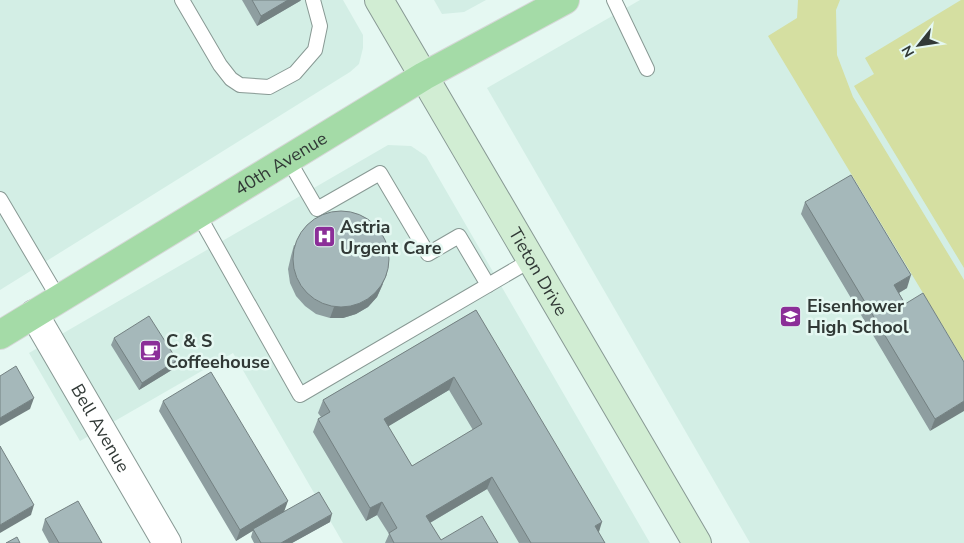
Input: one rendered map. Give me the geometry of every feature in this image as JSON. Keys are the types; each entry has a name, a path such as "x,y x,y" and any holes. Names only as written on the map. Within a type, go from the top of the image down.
{"main road":[{"name":"Tieton Drive","path":"379,0 697,543"},
{"name":"40th Avenue","path":"0,335 424,76 565,0"}],"street":[{"name":"Bell Avenue","path":"34,314 167,543"}],"lane":[{"path":"182,0 220,65 231,79 240,85 269,86 295,73 315,50 320,26 313,0"},
{"path":"614,0 647,69"},
{"path":"288,159 317,209 380,173 428,254 458,236 488,285"},
{"path":"0,199 59,300"},
{"path":"198,214 300,395 531,260"}],"shaded area":[{"path":"0,0 343,0 363,35 363,48 359,64 350,72 0,290"},
{"path":"434,0 486,0 464,12 442,14"},
{"name":"Eisenhower High School","path":"640,0 964,0 964,543 750,543 487,88"},
{"path":"388,145 411,146 426,156 650,543 343,543 233,353 80,441 29,353"}],"green space":[{"path":"798,0 840,0 836,10 837,55 853,97 964,280 964,361 768,36 797,18"},
{"path":"961,0 964,0 964,268 854,86 874,74 865,58"}],"building":[{"path":"252,0 288,0 261,16"},
{"path":"851,175 911,275 894,285 905,304 923,293 964,362 964,401 935,419 805,202"},
{"path":"341,211 359,215 375,225 385,241 389,259 385,277 375,293 359,303 341,307 323,303 307,293 297,277 293,259 297,241 307,225 323,215"},
{"path":"476,310 602,522 595,526 605,543 531,543 492,477 426,516 441,540 482,516 498,543 394,543 389,533 397,528 382,502 370,508 318,419 330,412 323,400","holes":["454,377 482,424 412,466 384,419"]},
{"path":"149,316 177,360 142,383 114,338"},
{"path":"16,366 34,398 0,418 0,376"},
{"path":"211,372 288,501 240,530 163,401"},
{"path":"0,446 34,505 0,525"},
{"path":"319,492 332,514 281,543 261,543 253,529"},
{"path":"78,501 102,543 59,543 45,519"},
{"path":"17,537 20,543 6,543"}],"place":[{"name":"Astria Urgent Care","path":"324,237"},
{"name":"Eisenhower High School","path":"791,316"},
{"name":"C & S Coffeehouse","path":"150,351"}]}
